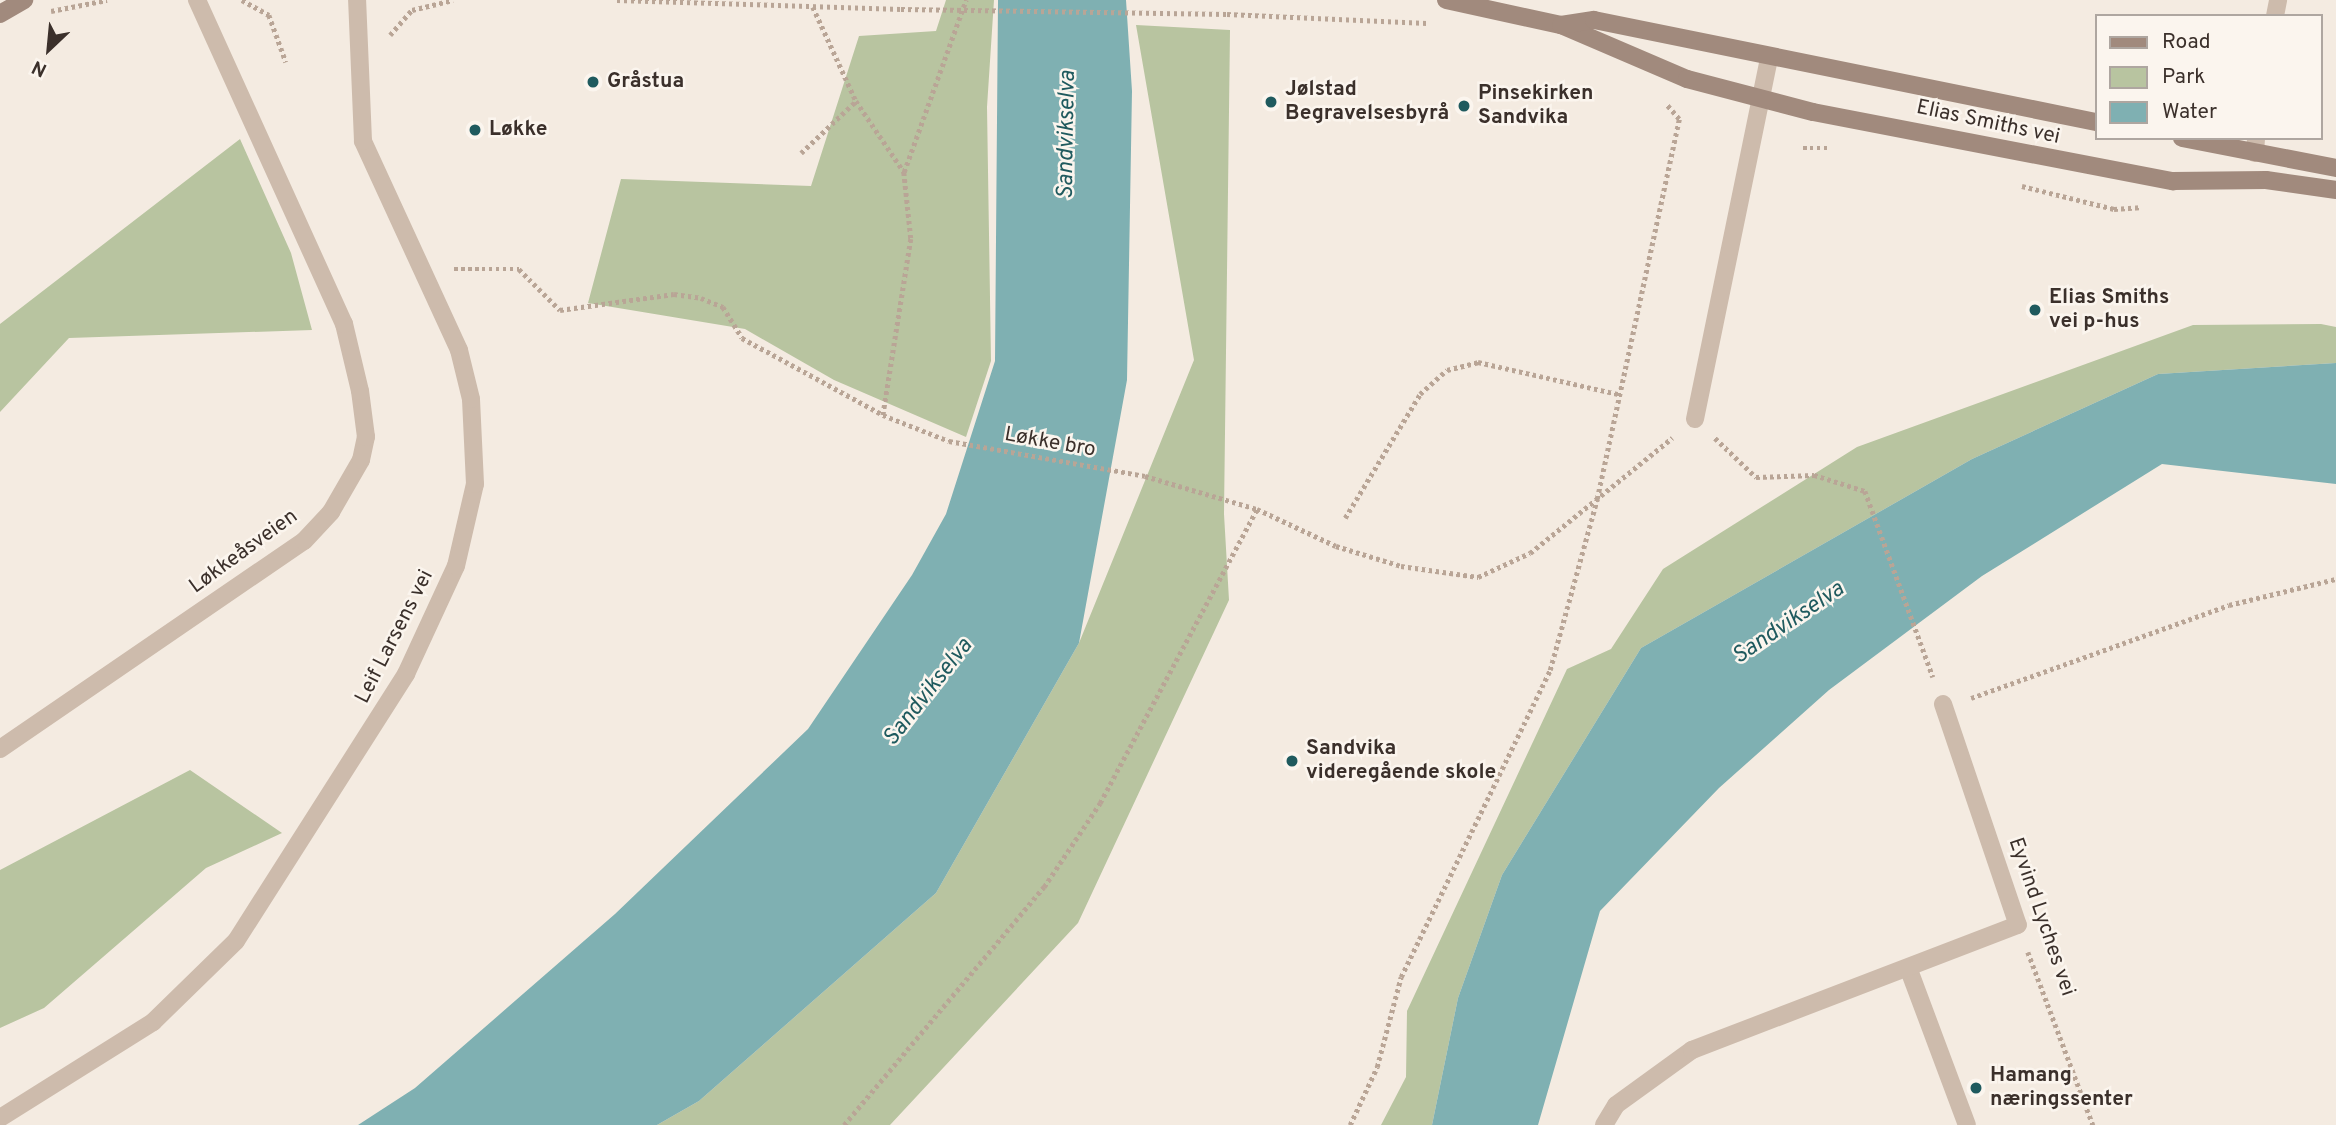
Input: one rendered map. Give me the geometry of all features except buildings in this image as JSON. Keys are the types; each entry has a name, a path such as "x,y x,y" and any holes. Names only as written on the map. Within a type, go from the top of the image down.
{"main road":[{"name":"Elias Smiths vei","path":"1446,0 1561,24 1687,79 1758,97 2141,176 2266,180 2336,190"},
{"path":"0,14 19,1"},
{"name":"Elias Smiths vei","path":"1561,24 1594,20 1769,58 2094,122"},
{"path":"2200,140 2256,146 2336,168"}],"street":[{"name":"Løkkeåsveien","path":"0,749 304,541 331,512 361,460 363,414 344,324 197,0"},
{"name":"Leif Larsens vei","path":"0,1118 153,1022 236,941 399,686 437,613 469,523 474,442 459,350 363,141 357,0"},
{"path":"1695,419 1758,97 1769,58"},
{"name":"Eyvind Lyches vei","path":"1943,704 2018,925"},
{"path":"1604,1125 1616,1105 1692,1050 1909,970 2018,925"},
{"path":"1909,970 1967,1125"}],"path":[{"path":"242,0 269,15 286,62"},
{"path":"388,40 412,10 453,0"},
{"path":"617,0 813,7 1227,14 1431,24"},
{"path":"883,415 911,239 904,172 966,0"},
{"path":"813,7 856,101 904,172"},
{"path":"1350,1125 1377,1067 1401,977 1550,670 1597,499 1679,119 1656,93"},
{"path":"801,153 856,101"},
{"name":"Løkke bro","path":"423,269 519,268 560,310 674,295 701,298 723,307 742,338 883,415 949,441 1145,477 1257,509 1336,546 1401,566 1478,577 1530,553 1695,419"},
{"path":"1345,518 1420,394 1454,367 1478,362 1618,394"},
{"path":"1695,419 1756,477 1814,475 1865,491 1943,704"},
{"path":"844,1125 962,990 1058,866 1100,803 1257,509"},
{"path":"1951,722 1969,699 2229,605 2336,579"},
{"name":"Eyvind Lyches vei","path":"2018,925 2093,1125"}],"green space":[{"path":"946,0 994,0 987,107 991,361 966,437 834,380 745,329 588,303 621,179 811,186 859,36 936,31"},
{"path":"1136,25 1230,30 1224,514 1229,600 1078,923 890,1125 657,1125 699,1101 936,893 1079,643 1194,360"},
{"path":"240,139 291,253 312,330 69,338 0,412 0,324"},
{"path":"2321,324 2336,327 2336,363 2158,374 1972,459 1641,648 1502,875 1458,998 1432,1125 1381,1125 1406,1077 1407,1011 1567,669 1611,649 1663,569 1857,447 2193,325"},
{"path":"190,770 282,833 206,868 44,1008 0,1028 0,870"}],"water":[{"name":"Sandvikselva","path":"998,0 1126,0 1132,91 1127,380 1079,643 936,893 699,1101 657,1125 358,1125 415,1088 615,914 808,729 912,575 946,514 995,361"},
{"name":"Sandvikselva","path":"2336,363 2336,484 2162,464 1982,576 1829,690 1719,788 1600,911 1538,1125 1432,1125 1458,998 1502,875 1641,648 1972,459 2158,374"}],"place":[{"name":"Gråstua","path":"593,82"},
{"name":"Jølstad Begravelsesbyrå","path":"1271,102"},
{"name":"Pinsekirken Sandvika","path":"1464,106"},
{"name":"Løkke","path":"475,130"},
{"name":"Elias Smiths vei p-hus","path":"2035,310"},
{"name":"Sandvika videregående skole","path":"1292,761"},
{"name":"Hamang næringssenter","path":"1976,1088"}]}
